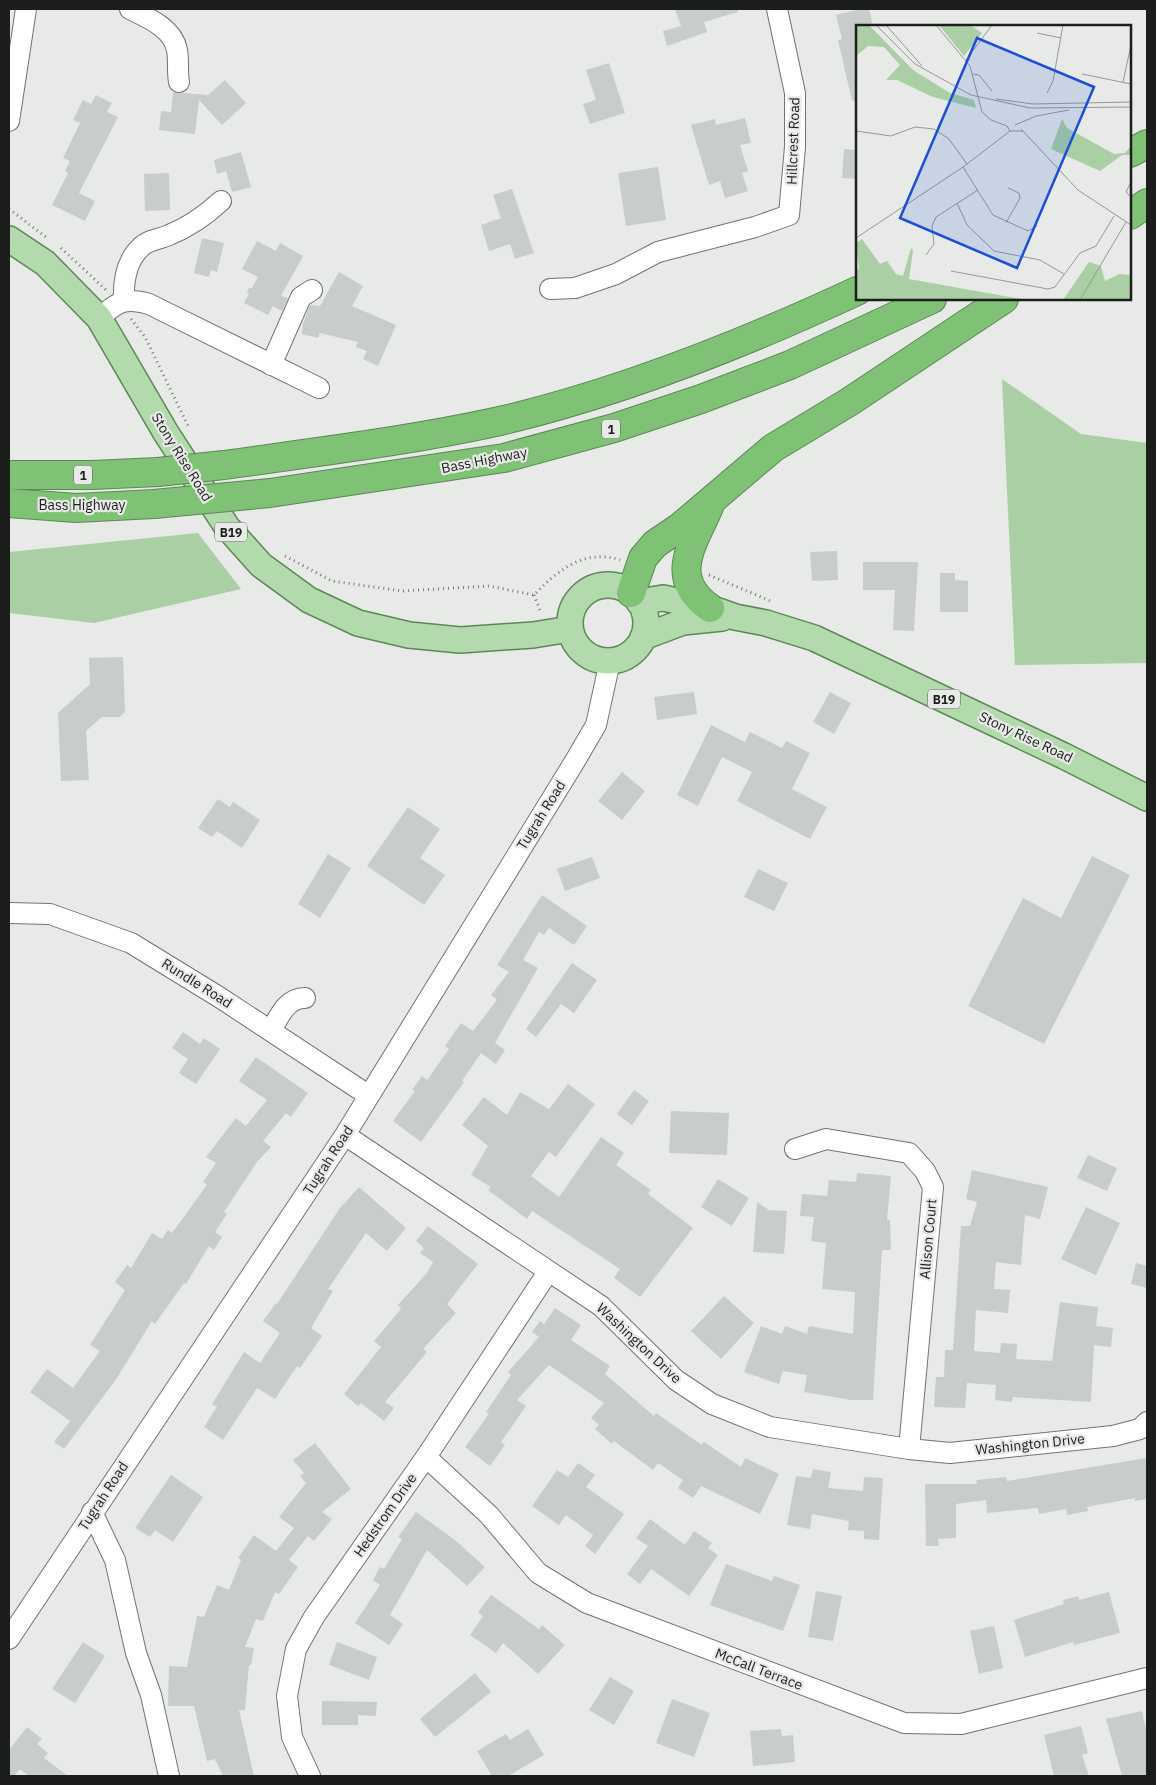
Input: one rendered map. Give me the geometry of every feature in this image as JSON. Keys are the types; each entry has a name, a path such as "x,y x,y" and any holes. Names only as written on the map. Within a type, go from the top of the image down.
{"highway":[{"path":"1131,152 1147,144"},
{"path":"1131,197 1147,189"},
{"path":"1131,214 1147,203"},
{"name":"1","path":"9,475 92,475 158,472 224,465 384,442 500,420 611,389 704,356 856,291"},
{"name":"Bass Highway","path":"9,503 76,508 154,504 270,493 504,458 614,428 701,399 790,365 930,300"},
{"path":"635,598 647,553 655,544 680,528 773,448 849,402 1002,300"},
{"path":"712,501 689,551 686,568 689,585 696,597 723,613"}],"main road":[{"name":"Stony Rise Road","path":"9,239 45,263 100,318 166,434 227,527 261,565 309,600 358,622 409,635 460,640 533,635 570,629"},
{"name":"B19","path":"570,629 571,615 576,602 591,589 612,586 635,598"},
{"name":"Stony Rise Road","path":"635,598 663,598 766,623 814,638 1064,756 1147,798"},
{"path":"635,598 645,619 643,637"},
{"name":"Stony Rise Road","path":"643,637 683,622 723,613"},
{"path":"570,629 577,646 586,655 597,660 610,661"},
{"name":"B19","path":"610,661 630,654 643,637"}],"street":[{"path":"9,121 26,9"},
{"path":"130,9 164,29 174,40 178,52 176,69 179,82"},
{"name":"Hillcrest Road","path":"550,289 575,288 616,274 658,252 755,227 789,215 794,147 795,93 777,9"},
{"path":"124,301 124,282 128,265 141,245 208,214 222,201"},
{"path":"271,365 301,297 312,290"},
{"path":"100,318 119,302 149,304 318,388"},
{"name":"Tugrah Road","path":"9,1639 344,1135 590,735 598,717 610,661"},
{"name":"Rundle Road","path":"9,913 50,914 131,944 271,1031 368,1095"},
{"path":"271,1031 290,1002 299,998 305,998"},
{"name":"Washington Drive","path":"344,1135 601,1306 676,1380 712,1404 770,1427 909,1449 950,1452 1113,1436 1140,1429 1147,1422"},
{"name":"Allison Court","path":"795,1149 826,1139 909,1153 924,1171 933,1187 909,1449"},
{"name":"Hedstrom Drive","path":"310,1776 292,1737 287,1696 296,1649 314,1617 426,1457 548,1272"},
{"name":"McCall Terrace","path":"426,1457 489,1515 538,1573 587,1603 904,1724 961,1724 1147,1678"},
{"path":"92,1512 116,1560 136,1653 151,1695 169,1776"}],"green space":[{"path":"1002,379 1081,434 1147,443 1147,663 1015,665"},
{"path":"198,533 241,589 94,623 9,613 9,552"}],"building":[{"path":"675,9 738,9 738,12 704,22 707,32 667,46 663,31 681,26"},
{"path":"860,9 869,9 873,25 856,25 856,100 852,101 838,40 842,39 836,15"},
{"path":"609,63 625,113 590,124 583,104 596,100 586,70"},
{"path":"225,80 246,103 222,125 199,100 195,134 159,130 161,111 171,112 173,92 208,95"},
{"path":"96,95 112,103 107,112 118,117 79,193 95,201 85,221 52,205 68,173 65,171 70,161 63,158 80,123 73,120 83,100 91,104"},
{"path":"745,118 751,143 740,145 748,171 742,173 748,191 725,198 720,181 709,185 691,125 715,119 716,125"},
{"path":"844,149 856,150 856,179 842,178"},
{"path":"241,152 251,187 232,192 226,171 217,174 214,160"},
{"path":"658,167 666,220 626,226 618,173"},
{"path":"169,173 170,210 145,211 144,174"},
{"path":"512,189 534,253 515,259 510,244 489,251 481,225 501,218 493,195"},
{"path":"202,238 224,243 217,272 211,270 209,277 194,273"},
{"path":"257,241 276,251 280,243 303,256 281,296 288,298 282,311 273,306 268,315 244,303 249,294 247,292 249,288 252,288 258,277 242,269"},
{"path":"339,272 363,286 352,306 396,325 378,366 363,359 367,351 356,347 358,342 320,333 318,338 302,334 303,323 310,305 320,306"},
{"path":"837,551 838,580 812,581 810,552"},
{"path":"863,562 918,562 914,631 893,630 895,590 863,590"},
{"path":"940,573 955,573 955,580 968,581 968,612 940,612"},
{"path":"123,657 125,712 119,717 102,717 86,731 89,780 61,781 58,713 90,684 89,658"},
{"path":"694,692 697,714 657,720 654,697"},
{"path":"830,692 851,703 834,734 813,722"},
{"path":"711,725 745,742 750,732 782,748 786,741 810,753 792,789 827,807 810,839 737,801 752,772 722,757 698,806 677,795"},
{"path":"622,772 645,791 622,820 598,801"},
{"path":"218,799 230,807 233,802 260,820 242,848 217,831 212,837 198,828"},
{"path":"408,807 440,829 420,858 445,875 424,905 367,866"},
{"path":"328,854 351,868 320,918 298,904"},
{"path":"1092,856 1130,875 1044,1044 968,1006 1023,898 1061,918"},
{"path":"592,857 600,878 565,891 557,869"},
{"path":"758,869 788,883 774,911 744,897"},
{"path":"542,895 587,926 574,945 549,928 544,935 539,932 523,960 538,968 495,1043 505,1050 496,1064 481,1053 462,1081 464,1082 421,1142 393,1121 415,1091 412,1090 422,1076 427,1080 449,1049 445,1046 461,1023 473,1031 497,1000 491,995 509,972 497,965"},
{"path":"572,963 597,980 574,1013 561,1004 536,1037 526,1029"},
{"path":"183,1032 200,1044 204,1038 220,1049 196,1084 179,1073 188,1059 172,1048"},
{"path":"256,1057 308,1093 291,1117 286,1113 263,1141 271,1147 257,1162 224,1212 227,1214 215,1232 222,1237 214,1250 209,1246 186,1284 184,1283 155,1324 152,1321 117,1378 64,1449 54,1442 70,1421 30,1392 47,1369 73,1388 100,1351 90,1345 125,1290 115,1282 127,1265 131,1268 152,1233 162,1239 168,1230 172,1233 207,1185 203,1182 216,1163 206,1157 236,1118 246,1126 267,1100 239,1081"},
{"path":"568,1084 595,1104 556,1157 549,1152 531,1176 559,1197 601,1137 624,1153 616,1165 651,1190 648,1194 693,1228 640,1297 614,1278 620,1269 532,1211 527,1219 488,1190 491,1187 471,1175 488,1146 462,1125 484,1097 507,1115 520,1092 549,1109"},
{"path":"634,1090 649,1101 632,1125 617,1114"},
{"path":"671,1111 729,1113 727,1155 669,1153"},
{"path":"1088,1155 1117,1168 1107,1191 1077,1178"},
{"path":"972,1170 1048,1187 1040,1219 1025,1215 1021,1265 996,1262 994,1289 1010,1290 1008,1313 976,1310 974,1351 1000,1353 1001,1343 1017,1344 1016,1359 1052,1361 1060,1302 1098,1307 1096,1326 1113,1328 1111,1347 1094,1345 1091,1402 1013,1397 1012,1402 995,1400 996,1385 967,1383 965,1408 934,1407 936,1377 944,1377 945,1350 953,1350 961,1226 970,1226 977,1202 966,1199"},
{"path":"857,1173 891,1176 887,1220 890,1220 891,1250 882,1250 873,1400 851,1400 804,1392 807,1375 783,1371 779,1384 744,1372 761,1326 782,1334 785,1326 807,1334 809,1326 853,1334 855,1292 822,1289 826,1243 811,1241 814,1217 800,1216 802,1194 827,1196 829,1180 856,1182"},
{"path":"718,1179 749,1198 732,1226 701,1207"},
{"path":"359,1187 406,1228 387,1251 366,1233 328,1289 333,1291 311,1328 322,1336 300,1368 297,1366 275,1399 257,1388 223,1440 204,1427 217,1407 212,1404 244,1352 260,1363 280,1333 263,1321 277,1304 340,1208"},
{"path":"757,1202 769,1210 787,1211 784,1254 753,1252"},
{"path":"1086,1207 1120,1223 1096,1275 1061,1259"},
{"path":"428,1226 478,1264 447,1304 456,1313 423,1349 427,1352 385,1402 394,1408 384,1421 361,1403 358,1406 344,1394 381,1347 374,1341 401,1309 398,1305 427,1273 433,1262 420,1253 424,1248 416,1241"},
{"path":"1136,1263 1147,1266 1147,1288 1131,1284"},
{"path":"724,1296 754,1323 721,1359 691,1331"},
{"path":"555,1308 581,1325 571,1340 610,1366 605,1374 654,1416 656,1413 702,1445 704,1442 741,1467 745,1458 779,1474 760,1514 701,1486 693,1498 678,1488 683,1480 658,1463 653,1470 614,1441 612,1444 595,1429 599,1425 591,1418 604,1403 549,1365 517,1400 526,1406 501,1442 505,1445 490,1466 465,1447 489,1414 486,1412 511,1375 508,1372 539,1337 532,1332 540,1321 544,1324"},
{"path":"315,1443 351,1489 322,1512 332,1519 314,1541 308,1536 289,1560 298,1567 279,1594 275,1592 263,1621 256,1619 245,1647 254,1648 251,1665 249,1665 245,1710 239,1710 254,1776 223,1776 215,1759 207,1761 194,1706 168,1706 169,1666 187,1667 197,1616 204,1617 217,1585 229,1590 241,1560 238,1558 254,1535 276,1551 294,1528 279,1517 306,1483 300,1476 304,1473 293,1460"},
{"path":"1147,1458 1147,1499 1135,1501 1135,1498 1087,1507 1088,1511 1067,1515 1066,1509 1039,1514 1038,1508 987,1513 986,1500 956,1504 956,1538 938,1539 939,1546 926,1546 925,1484 977,1484 976,1480 1006,1477 1007,1481"},
{"path":"578,1463 595,1475 586,1487 624,1514 595,1554 585,1546 593,1535 566,1515 559,1525 532,1506 557,1470 568,1477"},
{"path":"813,1469 831,1472 828,1488 863,1491 864,1477 883,1478 879,1540 864,1539 864,1531 848,1530 849,1521 812,1514 810,1529 787,1525 796,1476 811,1478"},
{"path":"171,1475 203,1497 173,1542 155,1530 150,1537 135,1528"},
{"path":"416,1512 455,1540 485,1567 467,1586 427,1550 390,1615 403,1624 389,1645 355,1623 380,1585 373,1580 380,1567 384,1569 402,1539 398,1537"},
{"path":"650,1519 685,1545 694,1531 712,1543 708,1548 718,1555 689,1596 651,1569 640,1584 627,1574 648,1546 636,1538"},
{"path":"726,1564 772,1581 774,1576 800,1585 783,1631 710,1605"},
{"path":"816,1591 842,1596 833,1641 808,1637"},
{"path":"1109,1592 1120,1633 1074,1645 1073,1642 1025,1657 1014,1620 1064,1604 1063,1600 1078,1596 1079,1600"},
{"path":"491,1595 539,1629 542,1625 565,1645 538,1674 503,1643 496,1653 470,1635 483,1616 478,1612"},
{"path":"994,1626 1003,1668 979,1674 970,1631"},
{"path":"83,1642 105,1656 75,1703 52,1689"},
{"path":"337,1642 377,1657 369,1680 329,1665"},
{"path":"475,1673 491,1692 435,1737 420,1719"},
{"path":"610,1677 634,1691 614,1725 589,1710"},
{"path":"672,1699 710,1713 694,1757 656,1743"},
{"path":"322,1701 377,1702 376,1716 358,1715 358,1725 322,1725"},
{"path":"1142,1711 1147,1734 1147,1776 1122,1776 1106,1719"},
{"path":"1081,1726 1088,1753 1082,1755 1089,1776 1054,1776 1044,1735"},
{"path":"27,1727 42,1739 37,1744 48,1753 44,1758 68,1776 29,1776 20,1769 14,1776 9,1776 9,1750"},
{"path":"528,1729 544,1755 508,1776 492,1776 477,1751 506,1734 510,1740"},
{"path":"781,1729 782,1736 793,1735 795,1762 753,1766 750,1731"}]}
